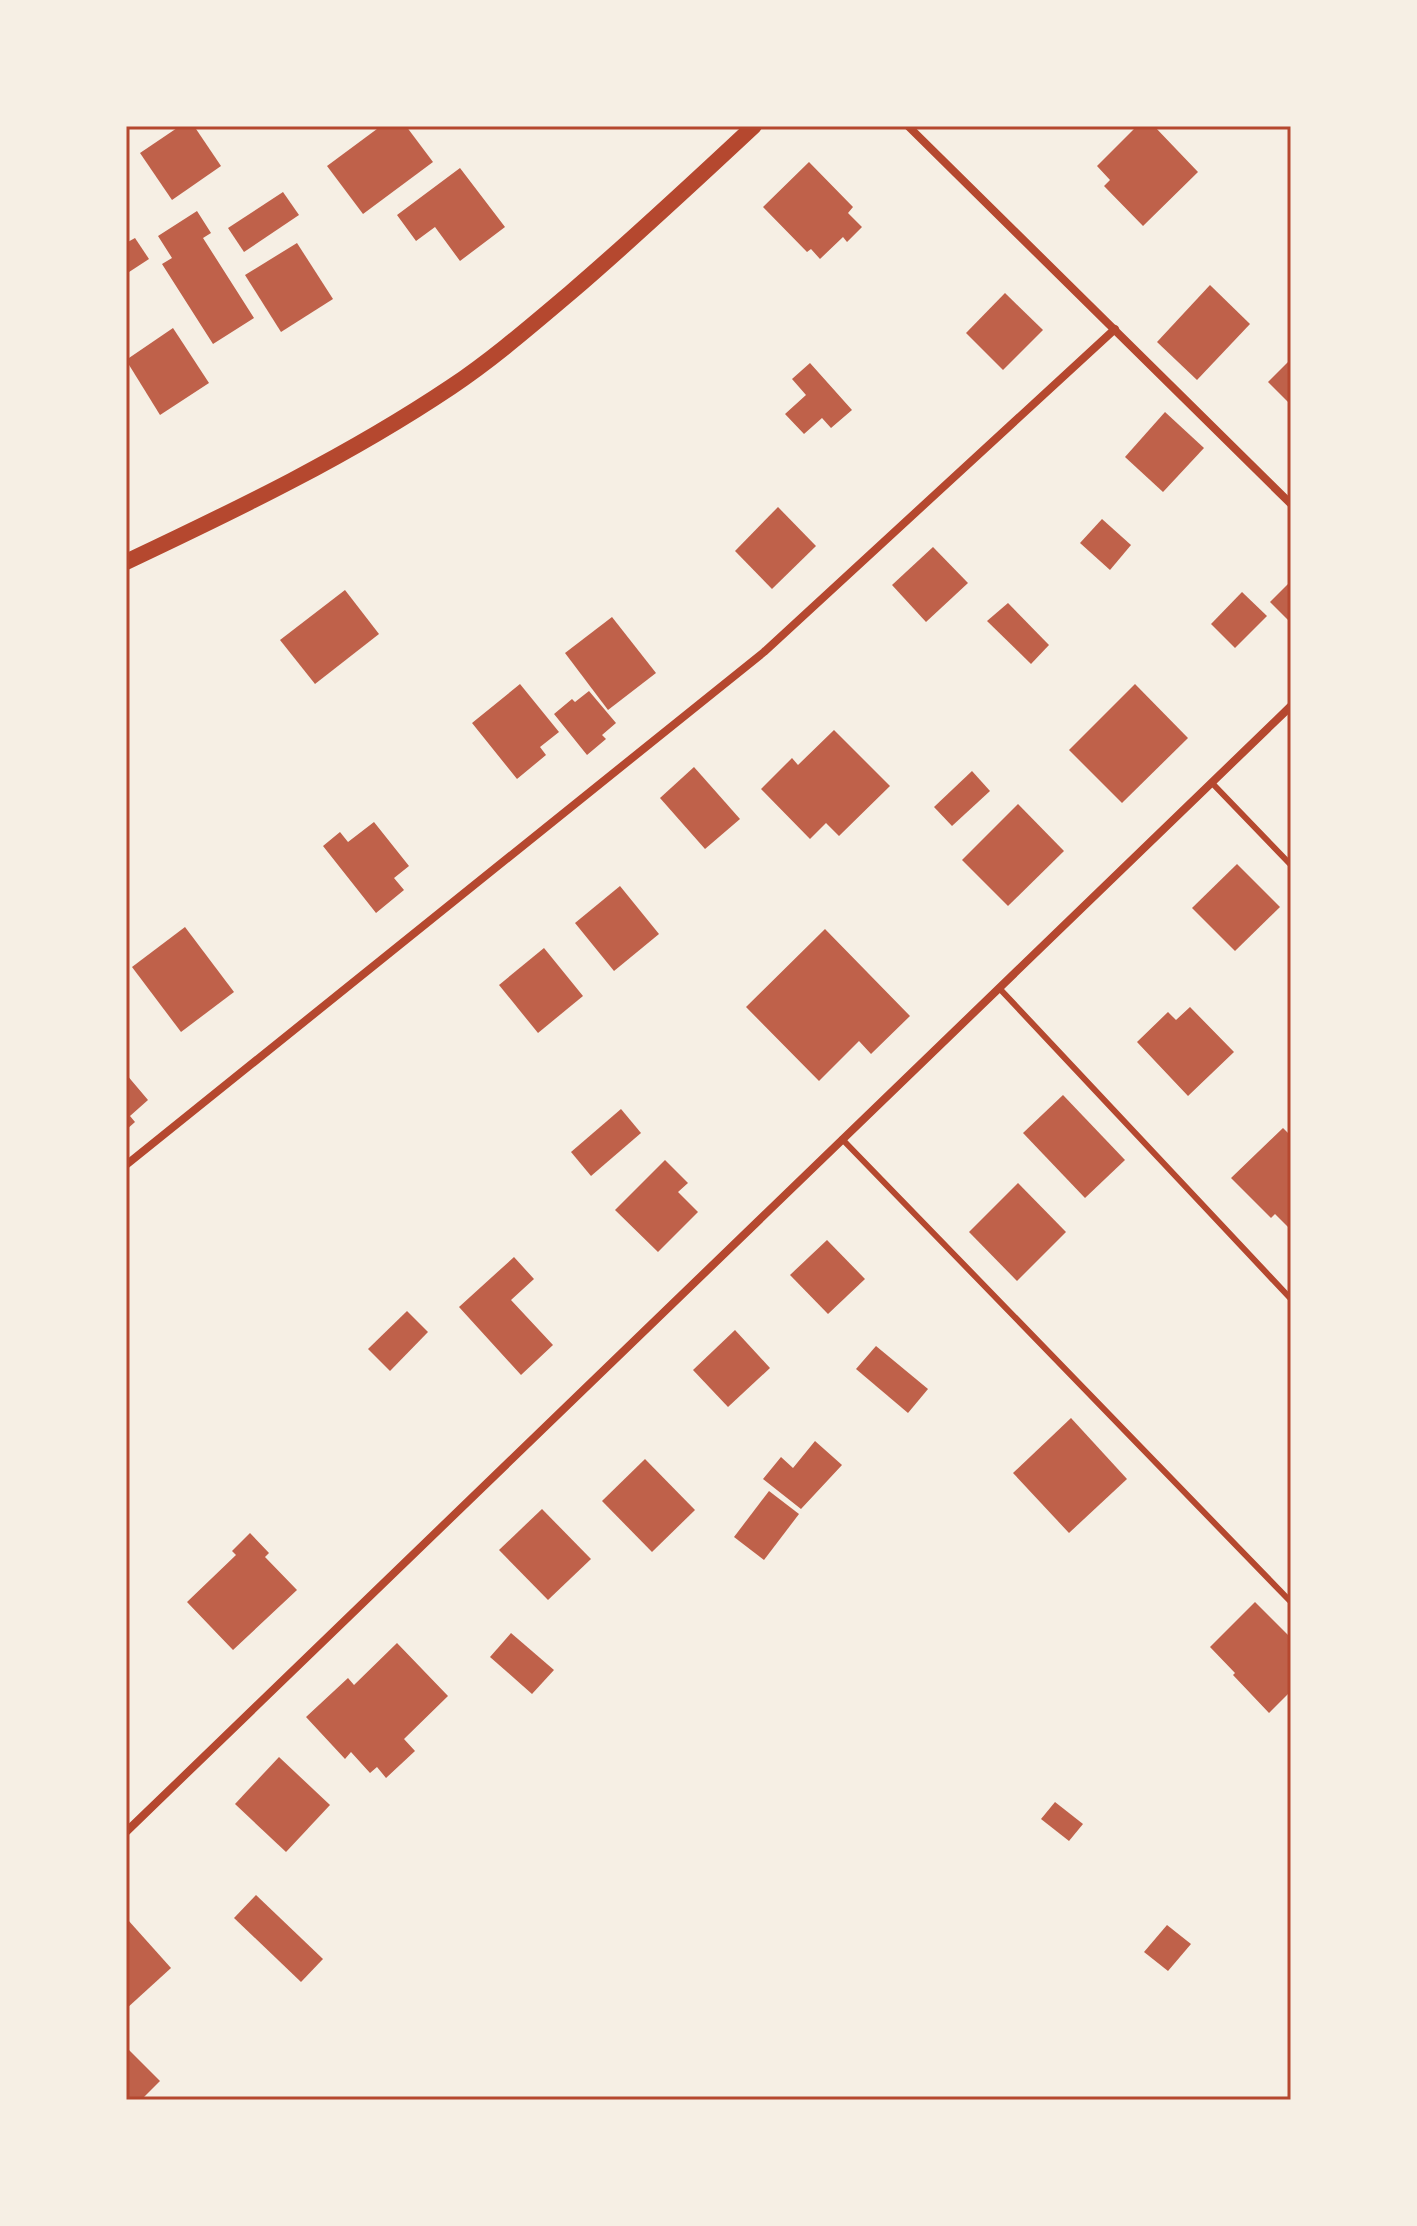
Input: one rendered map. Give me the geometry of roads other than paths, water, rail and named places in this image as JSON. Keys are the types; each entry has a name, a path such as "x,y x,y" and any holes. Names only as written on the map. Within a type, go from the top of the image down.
{"main road":[{"path":"126,562 247,505 353,448 454,385 633,239 754,126"}],"street":[{"path":"908,126 1291,504"},
{"path":"126,1165 764,652 1115,329"},
{"path":"126,1832 1291,706"}],"lane":[{"path":"1212,783 1291,865"},
{"path":"999,988 1291,1299"},
{"path":"842,1139 1291,1602"}]}
